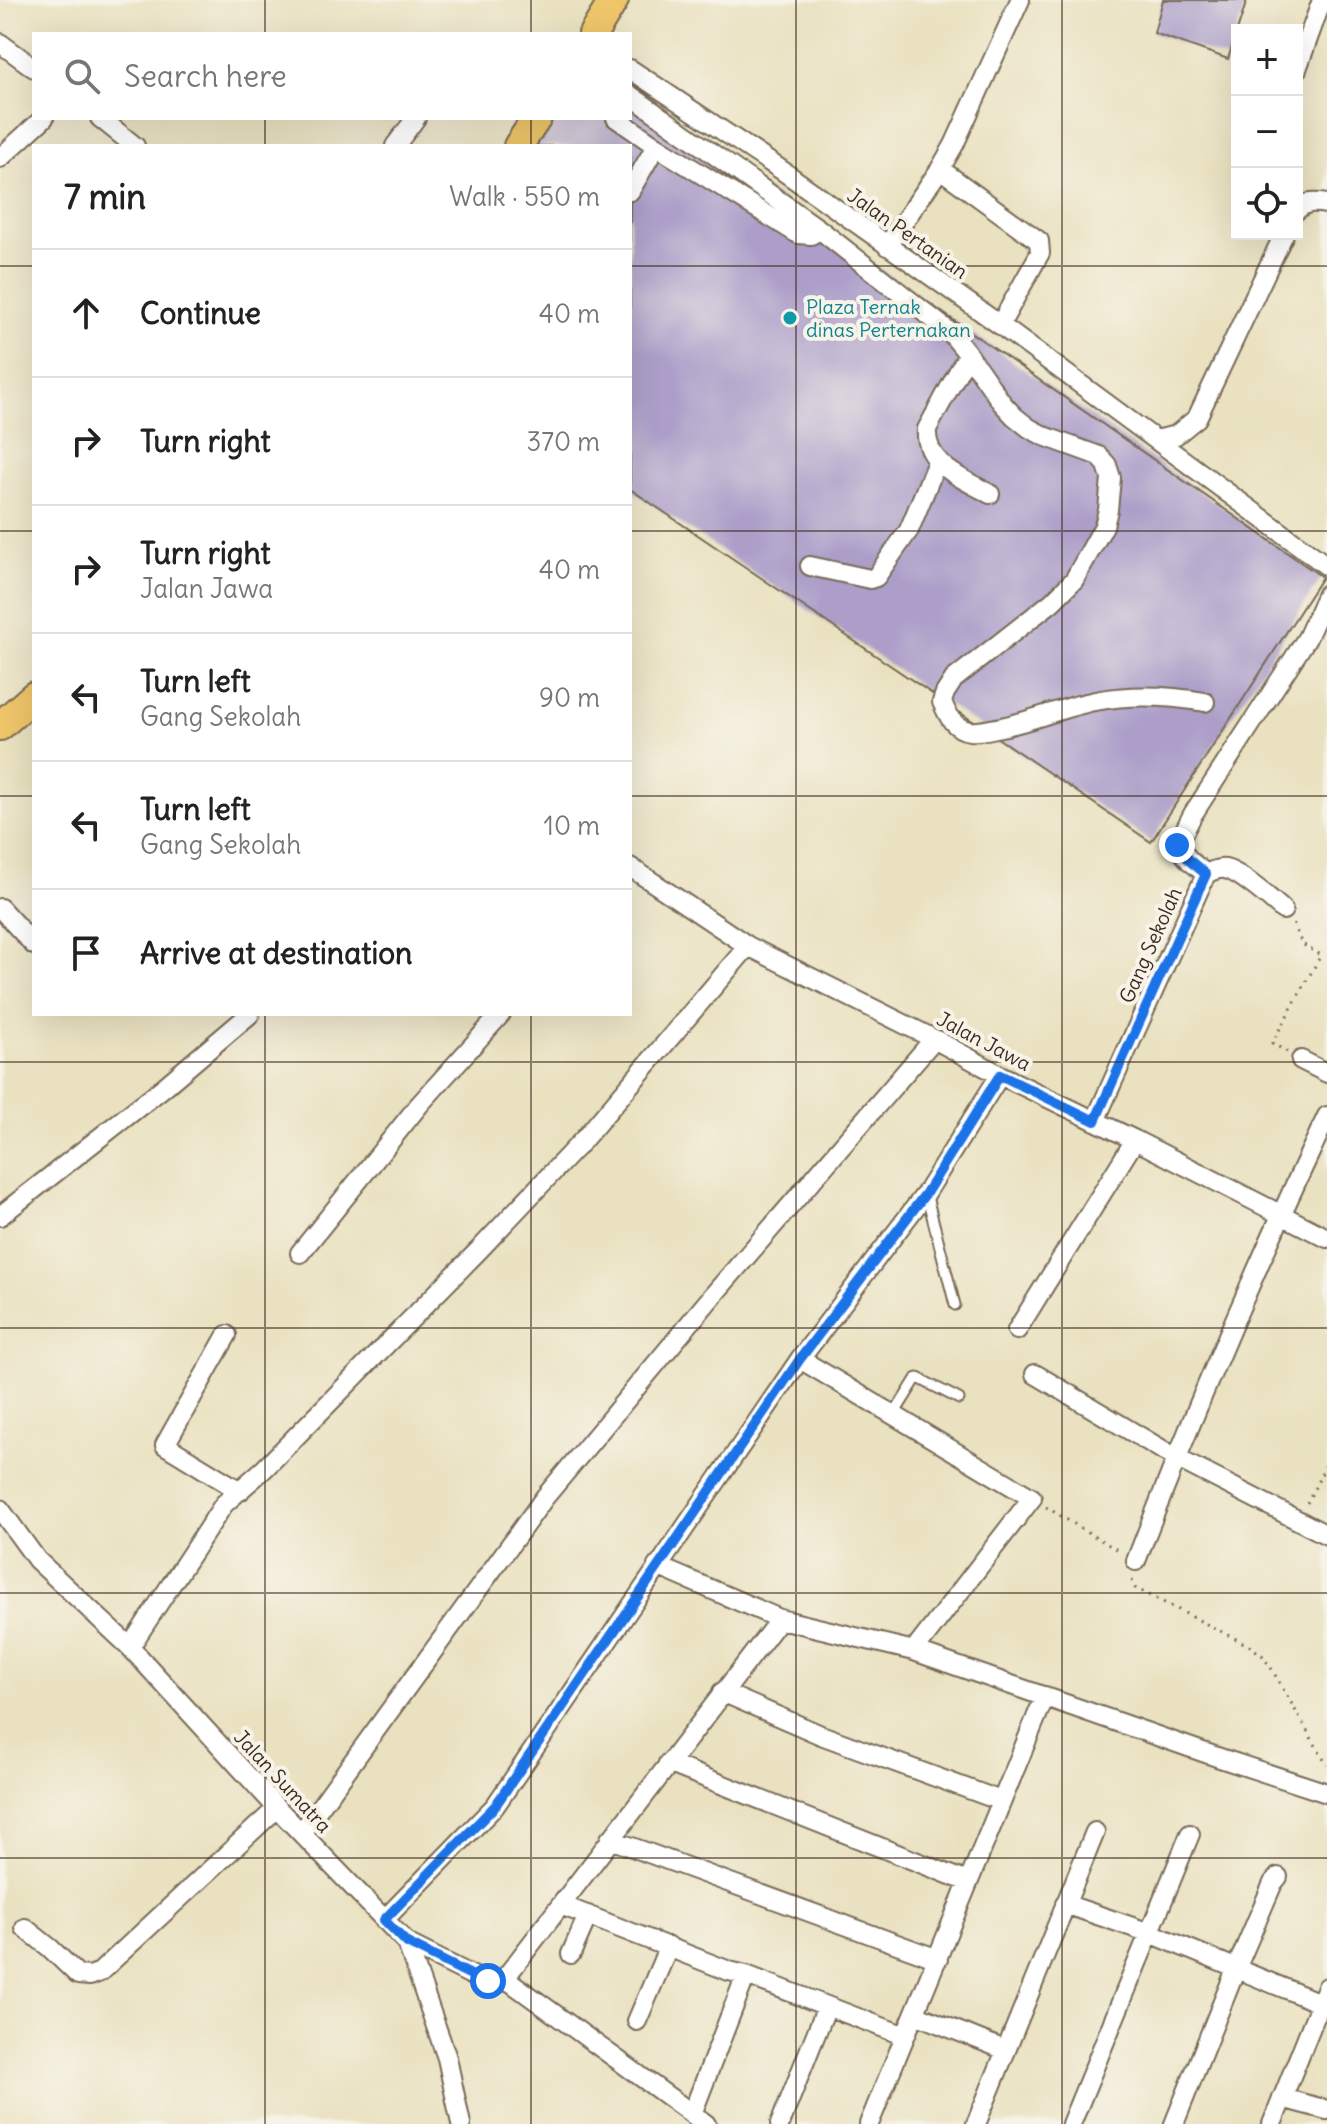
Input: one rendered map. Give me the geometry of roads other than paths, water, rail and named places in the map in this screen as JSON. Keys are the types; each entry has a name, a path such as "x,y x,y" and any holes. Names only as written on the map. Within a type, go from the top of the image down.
{"main road":[{"path":"594,32 614,0"},
{"path":"519,144 536,120"},
{"path":"0,726 32,698"}],"street":[{"path":"887,246 954,145 1020,0"},
{"path":"1303,52 1322,0"},
{"path":"0,43 32,67"},
{"name":"Jalan Pertanian","path":"632,70 780,169 1000,325 1327,566"},
{"path":"632,96 819,229 951,333 1002,403 1029,428 1099,456 1107,465 1111,478 1104,526 1074,580 1040,612 954,679 942,702 957,726 969,731 983,730 1026,722 1105,699 1164,696 1205,702"},
{"path":"0,158 42,120"},
{"path":"102,120 132,144"},
{"path":"396,144 414,120"},
{"path":"619,120 798,234 811,235 819,229"},
{"path":"632,188 656,146"},
{"path":"940,169 1041,244 1040,253 1000,325"},
{"path":"1303,205 1316,202 1327,204"},
{"path":"1157,440 1176,435 1197,418 1281,240"},
{"path":"968,354 927,429 927,438 937,462 990,494"},
{"path":"810,566 870,579 876,577 909,530 937,462"},
{"name":"Gang Sekolah","path":"1095,1121 1206,874 1177,845 1193,814 1307,638 1327,594"},
{"name":"Jalan Jawa","path":"632,870 748,946 1327,1238"},
{"path":"1206,874 1214,870 1228,870 1271,898 1283,910"},
{"path":"0,908 32,943"},
{"path":"130,1647 224,1504 264,1469 584,1139 748,946"},
{"path":"0,1216 164,1087 248,1016"},
{"path":"300,1253 419,1105 499,1016"},
{"path":"301,1833 545,1497 709,1300 934,1039"},
{"path":"1301,1060 1327,1073"},
{"path":"384,1920 495,1806 800,1359 926,1193 1000,1075"},
{"path":"1136,1561 1176,1458 1327,1116"},
{"path":"1017,1330 1135,1140"},
{"path":"227,1335 165,1445 240,1491"},
{"path":"800,1359 1032,1498 914,1651"},
{"path":"1035,1374 1176,1458 1327,1535"},
{"name":"Jalan Sumatra","path":"0,1509 37,1560 130,1647 277,1808 407,1943 447,2058 461,2124"},
{"path":"657,1566 780,1619 914,1651 1327,1793"},
{"path":"407,1943 477,1978 497,1983 505,1978 780,1619"},
{"path":"722,1692 821,1735 1001,1801"},
{"path":"869,2124 1045,1696"},
{"path":"668,1763 968,1882"},
{"path":"25,1928 78,1975 90,1976 100,1972 277,1808"},
{"path":"976,2124 1095,1832"},
{"path":"1071,2124 1190,1834"},
{"path":"610,1839 938,1959"},
{"path":"1174,2124 1236,1969 1278,1877"},
{"path":"1065,1904 1150,1933 1236,1969 1323,1995 1272,2124"},
{"path":"561,1905 905,2036"},
{"path":"571,1954 588,1915"},
{"path":"637,2021 669,1946"},
{"path":"505,1978 699,2119 746,1975"},
{"path":"780,2124 827,2006"},
{"path":"915,2014 1005,2050"},
{"path":"1282,2098 1327,2110"}],"lane":[{"path":"926,1193 955,1305"},
{"path":"893,1416 918,1378 959,1399"}],"place":[{"name":"Plaza Ternak dinas Perternakan","path":"790,318"}]}
